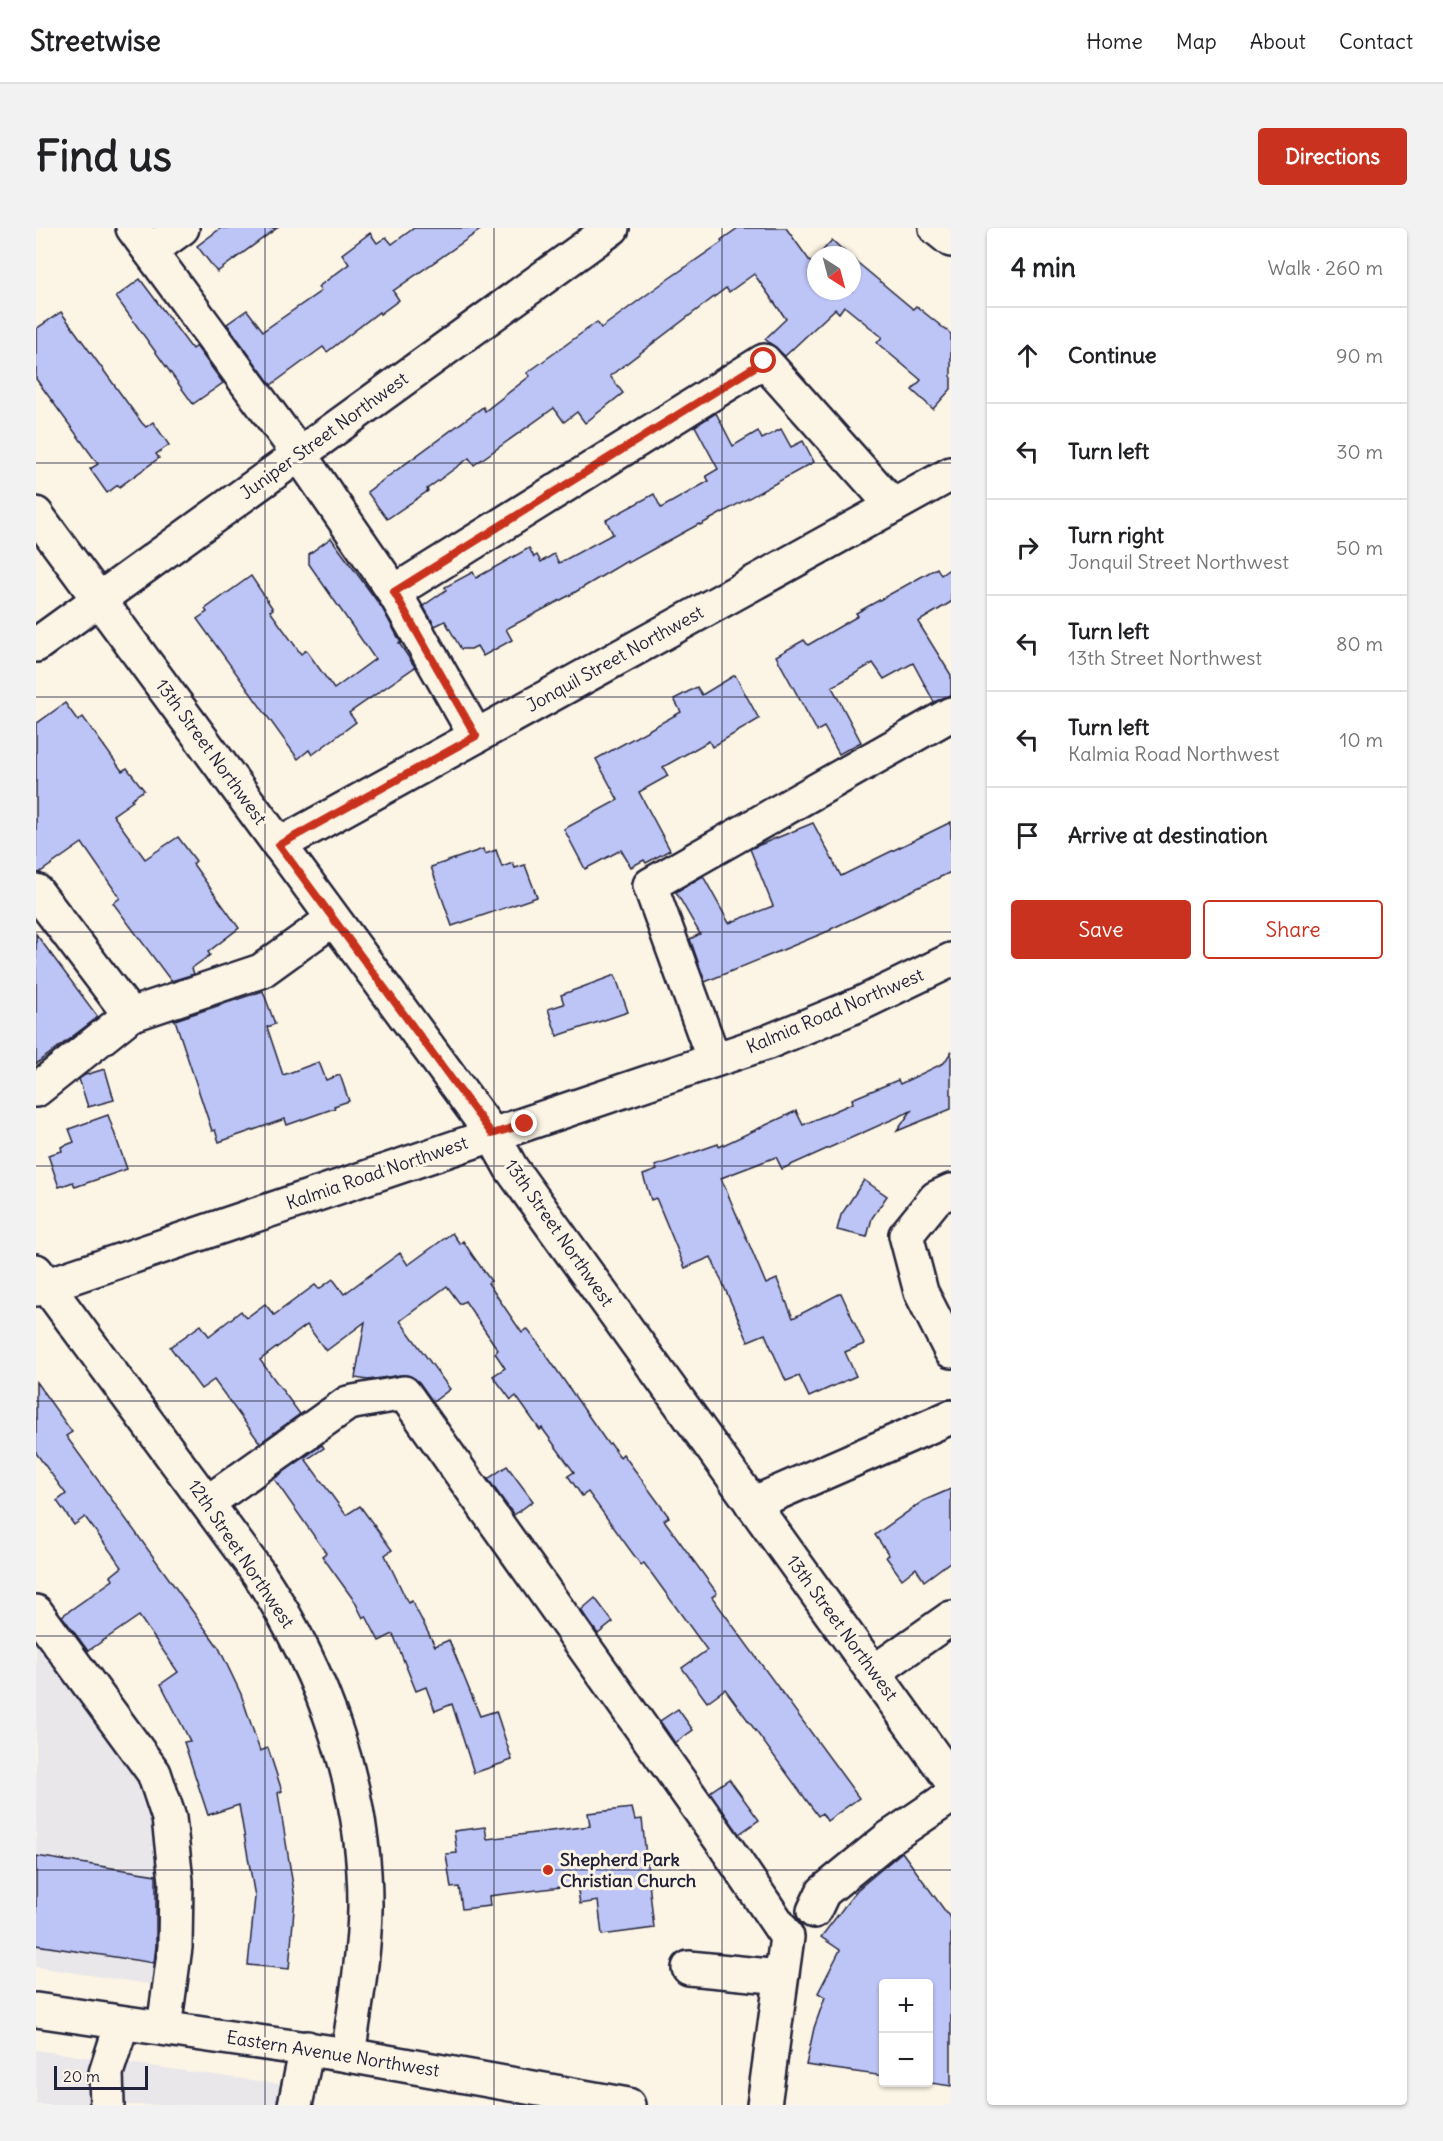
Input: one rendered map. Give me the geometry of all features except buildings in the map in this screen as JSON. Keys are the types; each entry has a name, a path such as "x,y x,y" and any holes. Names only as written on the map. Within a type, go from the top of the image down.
{"street":[{"path":"182,228 142,240 299,454 394,592 476,736"},
{"name":"Juniper Street Northwest","path":"36,645 612,228"},
{"path":"936,228 951,240"},
{"path":"394,592 764,361 892,506"},
{"name":"Jonquil Street Northwest","path":"279,845 951,474"},
{"name":"13th Street Northwest","path":"36,514 492,1134 511,1168 951,1780"},
{"path":"714,1060 650,885 951,714"},
{"path":"36,891 130,1015"},
{"path":"36,1090 130,1015 261,971 333,919"},
{"name":"Kalmia Road Northwest","path":"40,1282 768,1042 860,1004 951,960"},
{"path":"951,1191 936,1198 906,1235 921,1292 951,1351"},
{"name":"12th Street Northwest","path":"40,1282 259,1574 289,1623 322,1692 347,1770 360,1840 365,1910 362,1958 348,2055"},
{"path":"207,1503 348,1403 404,1393 721,1840 787,1937 764,2105"},
{"path":"752,1504 951,1417"},
{"path":"36,1612 154,1773 169,1818 176,1881 175,1947 164,2028"},
{"path":"874,1671 951,1618"},
{"path":"814,1911 824,1892 889,1838 951,1796"},
{"path":"689,1968 782,1977"},
{"name":"Eastern Avenue Northwest","path":"36,2010 348,2055 524,2095 628,2105"},
{"path":"107,2105 106,2073 122,2023"},
{"path":"295,2105 307,2049"}],"shaded area":[{"path":"36,1629 143,1772 167,1875 155,1985 36,1967"},
{"path":"36,2050 308,2088 305,2105 36,2105"}],"place":[{"name":"Shepherd Park Christian Church","path":"548,1870"}],"route":[{"path":"525,1124 492,1134 279,845 476,736 394,592 764,361"}]}
